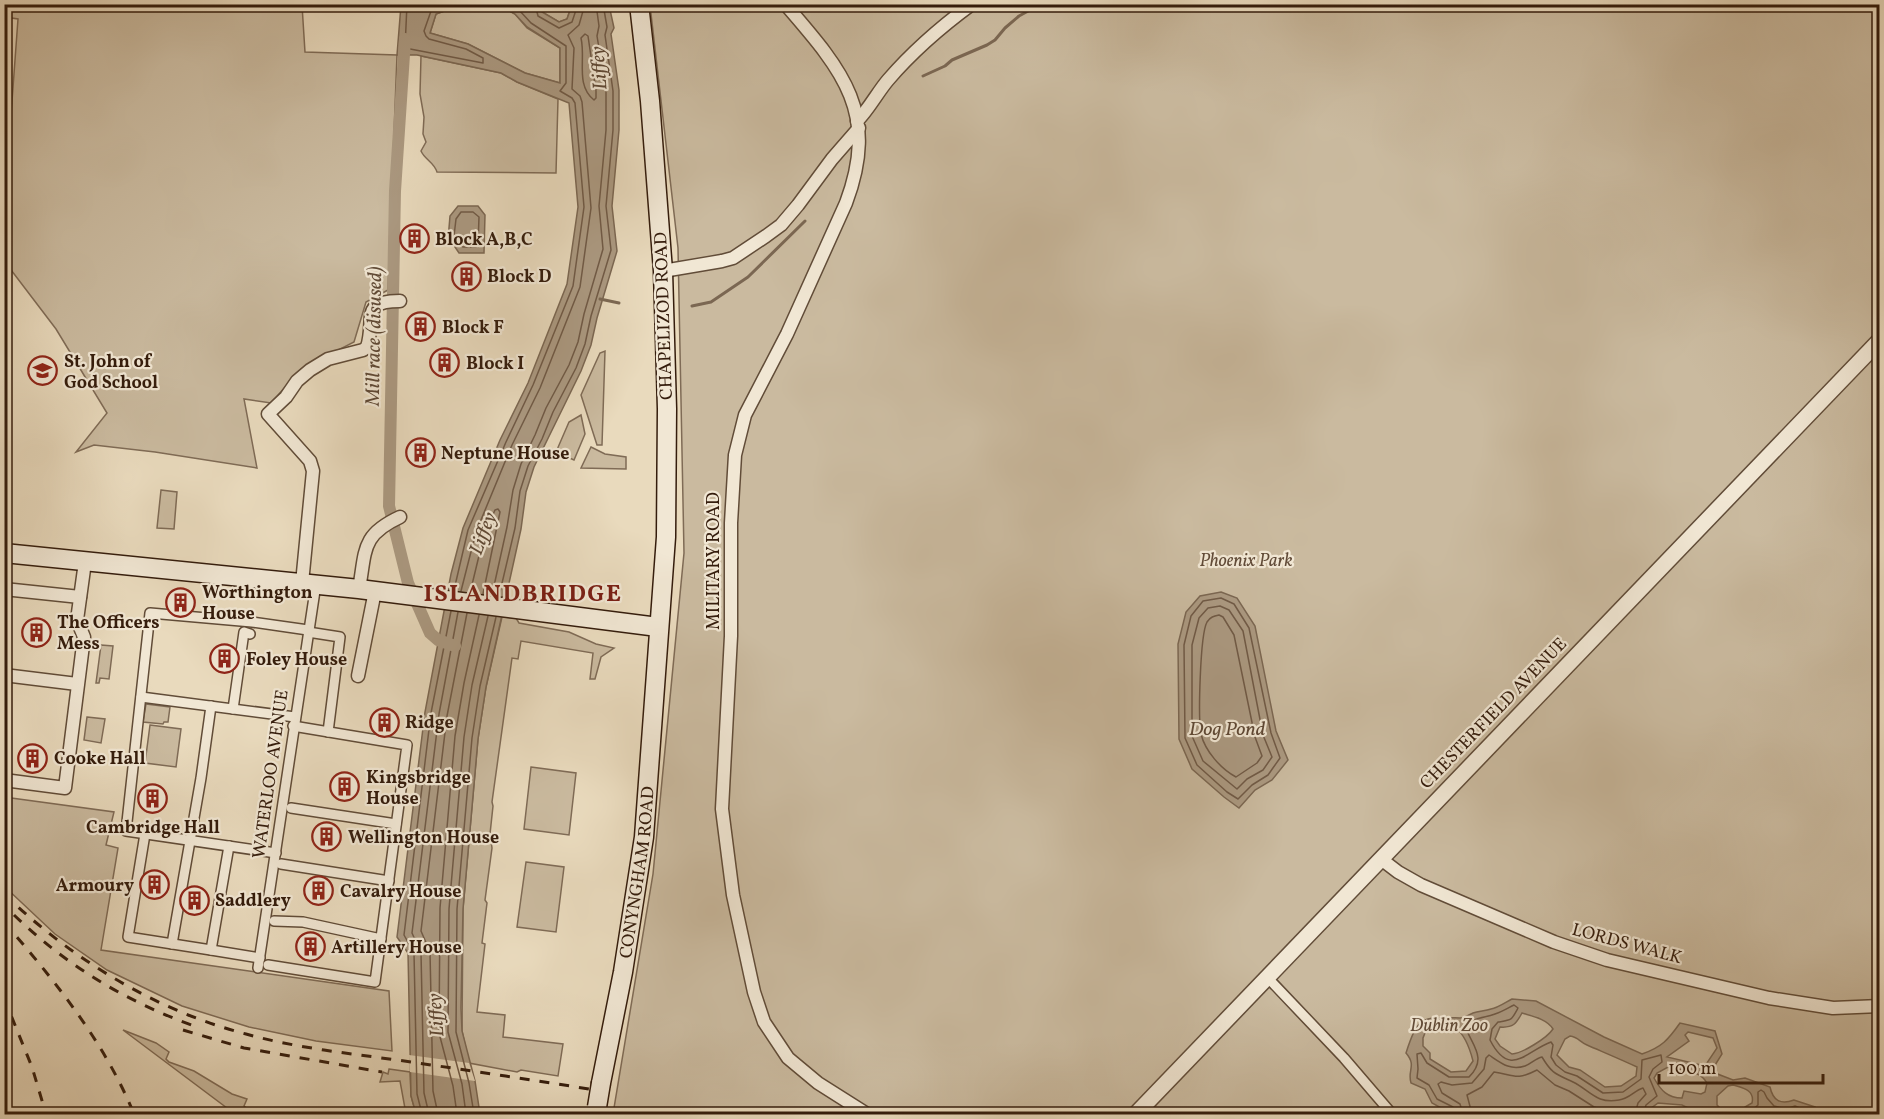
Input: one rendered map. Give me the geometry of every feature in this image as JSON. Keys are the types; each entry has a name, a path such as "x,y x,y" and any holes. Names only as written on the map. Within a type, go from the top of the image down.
{"main road":[{"name":"CHAPELIZOD ROAD","path":"639,4 650,101 663,271 667,409 666,537 658,627"},
{"path":"4,553 367,590 658,627"},
{"name":"CONYNGHAM ROAD","path":"596,1111 623,972 640,864 648,790 658,627"}],"street":[{"name":"MILITARY ROAD","path":"785,4 838,70 849,93 858,124 858,162 846,203 787,334 748,407 735,455 731,522 731,636 722,809 733,895 754,992 764,1022 788,1058 818,1083 867,1114"},
{"path":"663,271 733,258 781,225 858,124 876,95 903,64 946,23 972,4"},
{"path":"309,584 313,471 310,461 268,414 286,397 297,381 310,370 328,359 367,347 372,312 379,303 400,301"},
{"name":"CHESTERFIELD AVENUE","path":"1136,1114 1880,340"},
{"path":"358,676 367,590 368,540 384,524 400,517"},
{"path":"4,780 65,788 84,637 77,621 85,562"},
{"name":"WATERLOO AVENUE","path":"309,584 308,631 260,958 263,967 375,982 381,939"},
{"path":"4,589 80,597"},
{"path":"276,853 126,831 150,613 252,622 340,638 328,732"},
{"path":"233,709 244,632 250,634"},
{"path":"4,675 77,684"},
{"path":"141,697 233,709 328,732 407,745 381,939 303,922 274,921"},
{"path":"172,944 211,706"},
{"path":"291,808 396,824"},
{"path":"145,834 128,937 260,958"},
{"path":"211,950 229,846"},
{"name":"LORDS WALK","path":"1381,859 1394,870 1420,885 1554,942 1607,960 1769,998 1833,1008 1880,1006"},
{"path":"281,864 389,881"},
{"path":"1267,977 1344,1058 1392,1114"}],"green space":[{"path":"572,4 567,19 559,22 542,12 540,5"},
{"path":"4,5 302,5 305,52 397,55 388,290 366,302 354,342 301,369 271,403 244,399 257,468 94,445 76,452 107,413 56,329 5,262 5,197 18,19 5,17"},
{"path":"461,5 499,5 515,14 527,28 560,48 560,83 525,73 468,44 430,33 436,14"},
{"name":"Phoenix Park","path":"650,5 1879,5 1879,1114 613,1114 653,874 684,553 678,248"},
{"path":"421,56 501,73 558,99 556,173 437,172 421,151 426,142 423,134 424,117 420,94"},
{"path":"605,351 602,445 597,445 581,395 600,353"},
{"path":"581,415 585,434 574,460 556,452 569,422"},
{"path":"591,447 605,454 626,457 626,469 581,468"},
{"path":"161,490 177,492 174,529 157,528"},
{"path":"502,617 516,618 519,623 569,632 596,644 614,648 601,657 595,679 590,679 593,653 521,641 518,659 512,658 492,802 490,834 492,848 485,900 487,903 482,943 485,944 477,1012 505,1015 503,1037 563,1044 558,1076 521,1070 517,1072 469,1063 462,1031 463,909 478,739 486,687"},
{"path":"101,645 113,646 109,679 100,678 99,683 96,683"},
{"path":"146,704 170,707 168,722 163,724 143,722"},
{"path":"87,717 105,719 101,743 84,740"},
{"path":"150,725 181,729 176,767 145,763"},
{"path":"531,767 576,773 569,835 524,829"},
{"path":"4,797 114,812 106,845 118,848 101,950 389,991 392,1051 316,1041 249,1027 182,1006 107,970 55,934 5,887"},
{"path":"526,862 564,867 556,932 517,927"},
{"path":"123,1030 156,1043 169,1052 166,1059 169,1062 194,1071 232,1094 247,1099 244,1106 254,1114 235,1114"},
{"path":"389,1069 410,1072 411,1096 416,1114 406,1114 400,1081 380,1082 383,1072 388,1074"}],"water":[{"name":"Liffey","path":"401,5 461,5 436,14 430,33 468,44 525,73 560,83 560,48 527,27 515,14 499,5 540,5 542,12 559,22 567,19 572,5 609,5 614,28 611,34 619,90 619,130 612,206 617,251 591,345 581,371 534,467 526,492 521,529 486,687 478,739 463,909 461,1008 462,1031 475,1081 480,1114 416,1114 411,1096 408,953 397,937 425,712 451,574 463,528 500,440 528,383 567,284 578,207 569,103 501,73 417,55 397,55"},
{"path":"458,206 478,206 485,215 484,253 459,253 448,240 450,216"},
{"name":"Dog Pond","path":"1221,592 1237,598 1255,626 1276,731 1288,760 1272,780 1255,790 1239,808 1192,769 1179,739 1178,644 1186,612 1200,596"},
{"path":"1512,999 1536,1001 1642,1054 1655,1049 1664,1042 1680,1023 1715,1031 1722,1054 1712,1070 1715,1073 1733,1080 1745,1078 1770,1087 1773,1096 1778,1101 1794,1100 1815,1107 1822,1114 1700,1114 1682,1105 1658,1103 1650,1109 1648,1114 1452,1114 1432,1103 1425,1089 1411,1083 1411,1061 1406,1053 1414,1031 1419,1025 1430,1019 1463,1018","holes":["1522,1013 1543,1020 1553,1029 1546,1037 1512,1054 1500,1046 1495,1039 1500,1027 1508,1027 1516,1023","1455,1027 1459,1030 1467,1042 1473,1061 1466,1071 1451,1072 1430,1059 1430,1053 1423,1046 1427,1028","1688,1032 1713,1038 1717,1048 1705,1066 1667,1057 1689,1041 1685,1035","1570,1036 1575,1037 1587,1045 1637,1067 1636,1076 1621,1086 1605,1087 1580,1070 1569,1067 1557,1055 1565,1039","1668,1067 1700,1075 1707,1083 1705,1092 1701,1094 1684,1091 1682,1098 1677,1098 1665,1093 1654,1078 1657,1073","1733,1085 1750,1092 1752,1103 1745,1107 1744,1113 1738,1113 1734,1110 1720,1108 1717,1105 1717,1096 1728,1086"]}],"pier":[{"path":"409,1055 469,1063 475,1081 410,1072"}],"waterway":[{"path":"923,76 987,45 1019,16 1041,4"},
{"name":"Mill race (disused)","path":"405,39 395,191 389,506 408,583 430,633 438,640 455,646"},
{"path":"692,306 711,302 748,277 805,221"},
{"path":"600,299 619,303"}],"railway":[{"path":"4,894 30,918 86,961 147,996 212,1024 266,1039 307,1047 614,1093"},
{"path":"14,915 34,934 77,967 146,1006 197,1027"},
{"path":"4,922 77,1013 108,1062 134,1114"},
{"path":"4,998 32,1067 46,1114"},
{"path":"183,1030 244,1048 382,1072"}],"place":[{"name":"Block A,B,C","path":"414,239"},
{"name":"Block D","path":"466,276"},
{"name":"Block F","path":"421,327"},
{"name":"Block I","path":"445,363"},
{"name":"St. John of God School","path":"43,371"},
{"name":"Neptune House","path":"420,453"},
{"name":"Worthington House","path":"181,602"},
{"name":"The Officers Mess","path":"36,632"},
{"name":"Foley House","path":"225,659"},
{"name":"Ridge","path":"384,722"},
{"name":"Cooke Hall","path":"33,758"},
{"name":"Kingsbridge House","path":"345,787"},
{"name":"Cambridge Hall","path":"153,798"},
{"name":"Wellington House","path":"327,837"},
{"name":"Armoury","path":"155,885"},
{"name":"Cavalry House","path":"319,891"},
{"name":"Saddlery","path":"194,900"},
{"name":"Artillery House","path":"310,947"}],"district":[{"name":"ISLANDBRIDGE","path":"523,593"}],"park label":[{"name":"Dublin Zoo","path":"1449,1025"}]}
